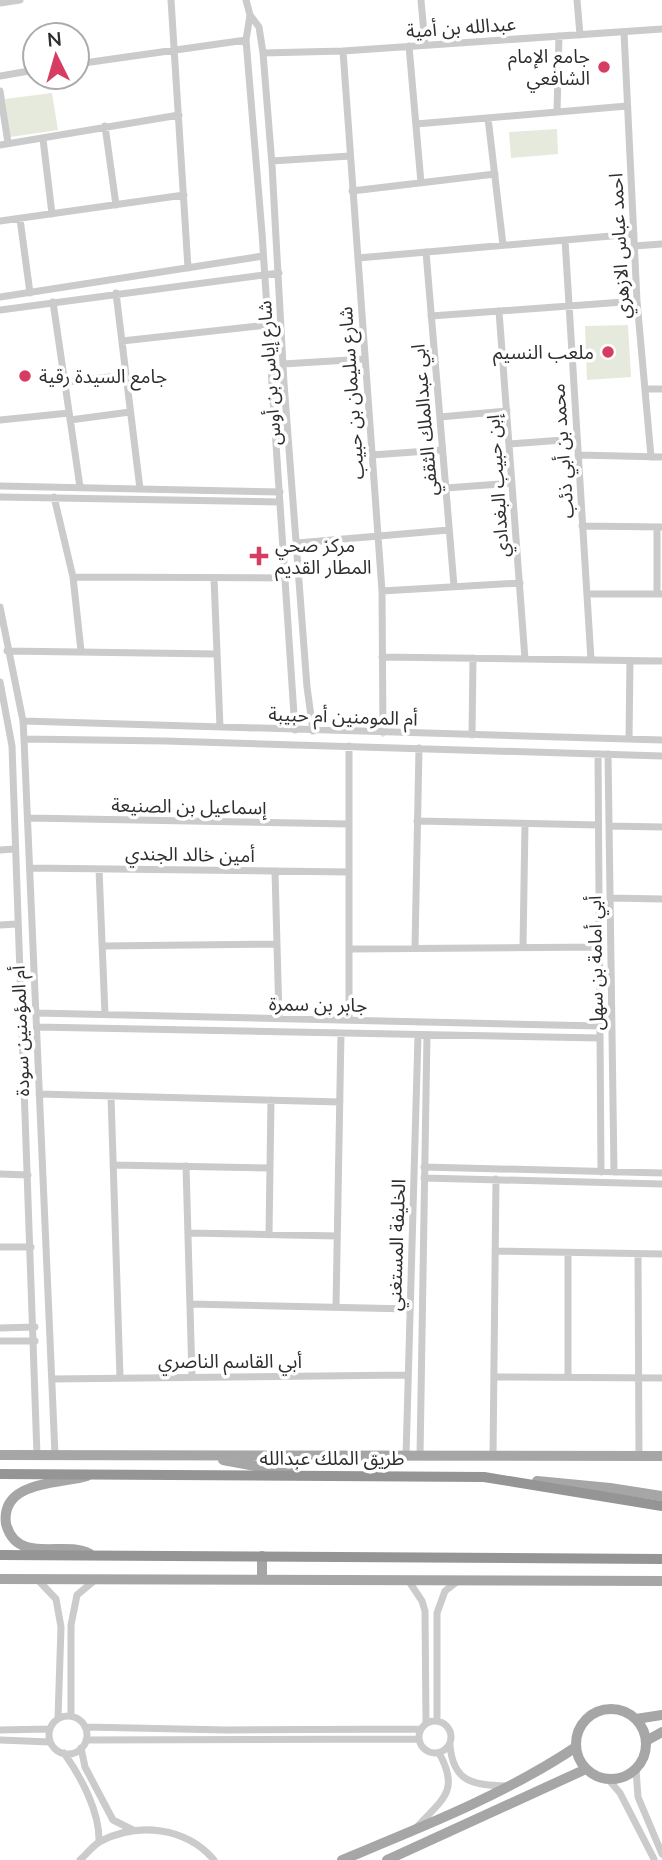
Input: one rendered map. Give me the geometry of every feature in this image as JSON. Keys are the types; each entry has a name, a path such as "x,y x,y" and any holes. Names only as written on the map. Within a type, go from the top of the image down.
{"highway":[{"name":"طريق الملك عبدالله","path":"0,1474 484,1477 662,1506"},
{"path":"0,1555 662,1559"}],"main road":[{"path":"0,1455 662,1456"},
{"path":"195,1455 305,1475"},
{"path":"91,1475 25,1488 12,1499 5,1511 5,1519 11,1536 26,1547 84,1551 93,1556"},
{"path":"484,1477 610,1488 662,1496"},
{"path":"262,1556 262,1579"},
{"path":"0,1579 662,1581"},
{"path":"608,1709 621,1710 636,1719 643,1729 646,1741 645,1754 636,1769 620,1778 596,1776 586,1769 579,1759 576,1747 579,1729 586,1719 596,1712 608,1709"},
{"path":"636,1719 662,1715"},
{"path":"646,1741 662,1732"},
{"path":"342,1860 510,1786 576,1747"},
{"path":"387,1860 586,1769"}],"street":[{"path":"0,3 20,0"},
{"path":"171,0 188,268"},
{"name":"شارع إياس بن أوس","path":"246,0 250,15 259,27 263,53 283,364 307,687 313,732"},
{"path":"421,0 425,45"},
{"path":"577,0 580,35"},
{"name":"شارع إياس بن أوس","path":"250,15 246,40 296,730"},
{"name":"عبدالله بن أمية","path":"263,53 343,51 662,29"},
{"name":"احمد عباس الازهري","path":"624,32 637,301 651,457"},
{"path":"557,112 559,36"},
{"path":"91,62 246,40"},
{"path":"409,46 421,183"},
{"name":"شارع سليمان بن حبيب","path":"343,51 382,591 383,733"},
{"path":"0,76 21,72"},
{"path":"0,91 4,144 179,115"},
{"path":"416,124 627,106"},
{"path":"488,118 503,246"},
{"path":"105,126 116,205"},
{"path":"43,139 52,214"},
{"path":"272,161 350,156"},
{"path":"352,191 495,174"},
{"path":"0,221 184,195"},
{"path":"20,219 30,293"},
{"path":"358,258 634,234"},
{"name":"محمد بن أبي ذئب","path":"565,240 591,660"},
{"path":"634,246 662,244"},
{"name":"ابي عبدالملك الثقفي","path":"426,252 454,586"},
{"path":"0,297 263,256"},
{"path":"0,310 279,273"},
{"path":"116,293 140,489"},
{"path":"431,316 637,301"},
{"path":"54,302 80,487"},
{"name":"إبن حبيب البغدادي","path":"499,311 526,659"},
{"path":"122,341 267,325"},
{"path":"283,364 365,359"},
{"path":"65,382 126,375"},
{"path":"645,389 662,389"},
{"path":"440,417 507,411"},
{"path":"0,420 130,412"},
{"path":"509,444 577,439"},
{"path":"372,455 442,450"},
{"path":"578,456 662,457"},
{"path":"446,488 512,483"},
{"path":"0,486 280,492"},
{"path":"0,497 280,502"},
{"path":"54,497 73,577 80,651"},
{"path":"582,526 659,527 660,594 587,594"},
{"path":"297,543 449,530"},
{"path":"73,577 284,578"},
{"path":"214,578 220,727"},
{"path":"382,591 520,583"},
{"name":"أم المؤمنين سودة","path":"0,607 23,721 55,1455"},
{"path":"8,651 217,654"},
{"path":"382,657 662,661"},
{"path":"472,735 473,658"},
{"path":"629,739 630,661"},
{"name":"أم المؤمنين سودة","path":"0,682 12,746 37,1455"},
{"name":"أم المومنين أم حبيبة","path":"23,721 313,732 662,740"},
{"name":"أم المومنين أم حبيبة","path":"24,739 662,756"},
{"path":"349,746 349,1020"},
{"path":"415,948 419,748"},
{"name":"أبي أمامة بن سهل","path":"597,754 601,1171"},
{"name":"أبي أمامة بن سهل","path":"608,754 614,1172"},
{"name":"إسماعيل بن الصنيعة","path":"29,818 349,824"},
{"path":"417,821 598,825"},
{"path":"523,947 525,824"},
{"path":"609,826 662,827"},
{"path":"0,850 15,849"},
{"name":"أمين خالد الجندي","path":"30,868 349,872"},
{"path":"99,869 105,1015"},
{"path":"275,871 279,1018"},
{"path":"610,898 662,900"},
{"path":"0,925 17,924"},
{"path":"102,946 277,944"},
{"path":"349,948 599,947"},
{"name":"جابر بن سمرة","path":"36,1013 600,1026"},
{"name":"جابر بن سمرة","path":"37,1027 600,1038"},
{"path":"336,1306 341,1033"},
{"name":"الخليفة المستغني","path":"419,1456 425,1167 423,1035"},
{"name":"الخليفة المستغني","path":"406,1456 423,1035"},
{"path":"39,1094 340,1101"},
{"path":"111,1096 120,1378"},
{"path":"269,1234 271,1100"},
{"path":"113,1165 270,1168"},
{"path":"186,1166 192,1377"},
{"path":"425,1167 662,1173"},
{"path":"0,1174 29,1175"},
{"path":"424,1178 662,1184"},
{"path":"494,1456 496,1179"},
{"path":"188,1233 337,1236"},
{"path":"0,1247 31,1247"},
{"path":"495,1251 662,1254"},
{"path":"568,1252 568,1377"},
{"path":"638,1254 639,1456"},
{"path":"190,1304 410,1309"},
{"path":"0,1328 34,1327"},
{"path":"0,1341 35,1341"},
{"name":"أبي القاسم الناصري","path":"52,1378 408,1375"},
{"path":"494,1377 662,1378"},
{"path":"37,1579 56,1599 61,1627 58,1718 49,1729 50,1742 64,1753 73,1753 81,1748 86,1740 85,1727 80,1720 71,1716 58,1718"},
{"path":"408,1579 425,1611 423,1726 419,1739 424,1749 439,1753 450,1776 447,1794 415,1830"},
{"path":"71,1716 71,1625 77,1595 95,1580"},
{"path":"437,1720 437,1613 445,1591 458,1580"},
{"path":"85,1727 227,1730 423,1726 437,1720 446,1724 450,1730 450,1744 456,1769 466,1780 485,1786 510,1786"},
{"path":"0,1730 49,1729"},
{"path":"86,1740 419,1739"},
{"path":"0,1740 50,1742"},
{"path":"439,1753 450,1744"},
{"path":"81,1748 85,1767 113,1820 133,1830"},
{"path":"64,1753 76,1771 100,1828 99,1842"},
{"path":"636,1769 638,1797 662,1854"},
{"path":"608,1779 620,1793 653,1860"},
{"path":"80,1860 99,1842 133,1830 163,1830 186,1839 214,1860"}],"shaded area":[{"path":"52,93 58,130 10,137 5,99"},
{"path":"557,129 558,154 511,158 509,132"},
{"name":"ملعب النسيم","path":"628,325 631,377 587,380 585,326"}],"place":[{"name":"جامع الإمام الشافعي","path":"604,67"},
{"name":"ملعب النسيم","path":"608,352"},
{"name":"جامع السيدة رقية","path":"25,376"},
{"name":"مركز صحي المطار القديم","path":"259,556"}]}
